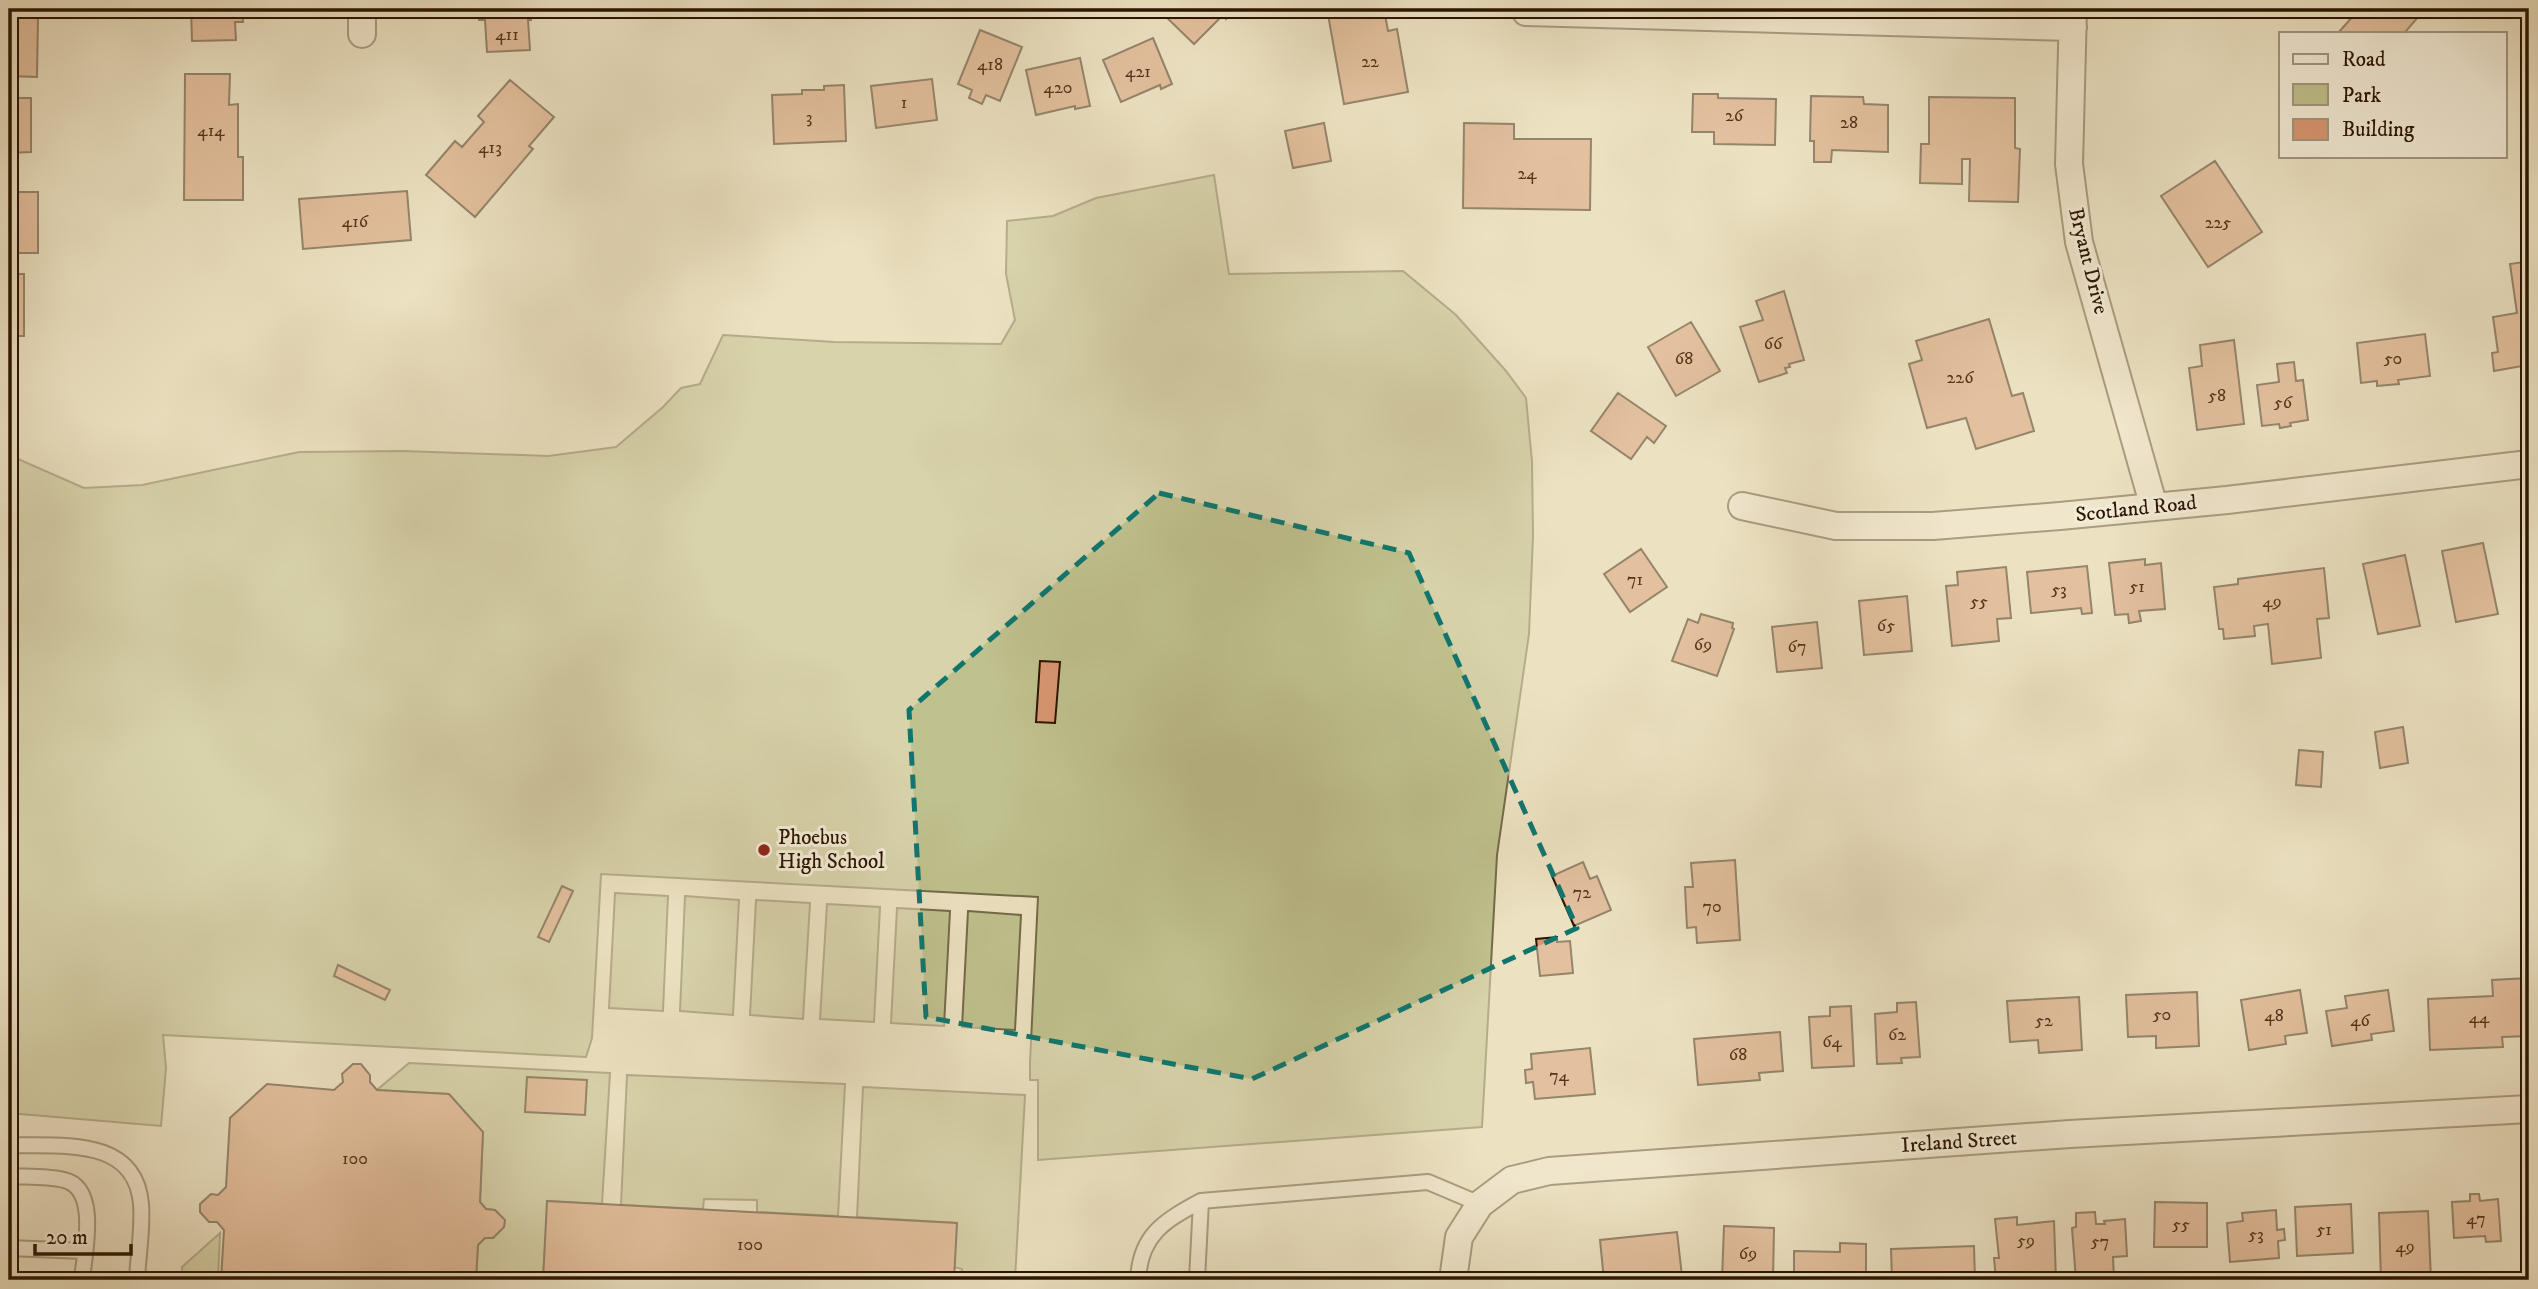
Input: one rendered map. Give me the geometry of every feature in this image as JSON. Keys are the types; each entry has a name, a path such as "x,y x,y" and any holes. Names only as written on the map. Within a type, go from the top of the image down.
{"street":[{"path":"1526,9 1525,12 2073,18"},
{"name":"Bryant Drive","path":"2073,18 2069,164 2077,231 2154,507"},
{"name":"Scotland Road","path":"1742,506 1836,526 1933,526 2154,507 2529,464"},
{"name":"Ireland Street","path":"1453,1280 1459,1237 1480,1204 1512,1180 1549,1171 2070,1135 2529,1109"}],"lane":[{"path":"9,1145 93,1148 121,1161 136,1179 141,1205 137,1280"},
{"path":"9,1176 66,1180 75,1185 87,1204 82,1280"},
{"path":"1138,1280 1139,1261 1151,1234 1176,1214 1201,1201 1428,1182 1480,1204"},
{"path":"1197,1280 1201,1201"},
{"path":"9,1248 84,1251"}],"highlighted area":[{"path":"1159,493 1409,553 1577,928 1252,1079 926,1017 909,710"}],"green space":[{"name":"Phoebus High School","path":"1214,175 1229,274 1403,271 1456,315 1506,371 1526,398 1532,462 1533,536 1529,634 1497,855 1482,1127 1038,1160 1038,1080 1030,1080 1030,1062 1038,897 601,874 592,1038 586,1057 163,1035 166,1068 161,1126 9,1113 9,455 84,488 142,485 299,452 403,451 548,456 616,447 681,388 700,384 723,335 835,342 1001,344 1015,320 1006,274 1007,221 1053,216 1096,198"},
{"path":"615,893 668,896 663,1011 609,1008"},
{"path":"685,896 739,900 733,1015 680,1011"},
{"path":"756,900 810,903 803,1019 750,1015"},
{"path":"827,904 880,907 874,1022 820,1019"},
{"path":"897,908 950,911 944,1026 891,1023"},
{"path":"968,911 1021,915 1015,1030 962,1027"},
{"path":"409,1063 610,1073 602,1204 548,1201 543,1280 476,1280 478,1245 485,1238 493,1238 504,1227 505,1220 495,1210 486,1209 480,1202 483,1132 449,1094 377,1090"},
{"path":"627,1075 845,1084 838,1216 757,1212 757,1200 704,1199 703,1209 621,1205"},
{"path":"863,1087 1025,1095 1015,1280 962,1280 962,1269 954,1267 956,1223 857,1217"},
{"path":"220,1233 218,1280 182,1280 182,1267"}],"building":[{"path":"191,9 242,9 243,22 235,22 236,40 192,41"},
{"path":"478,9 530,9 530,50 487,52 485,20 479,20"},
{"path":"1165,9 1236,10 1226,19 1223,15 1194,44 1162,13"},
{"path":"1327,9 1384,9 1388,31 1397,29 1408,92 1344,104"},
{"path":"2410,9 2419,16 2408,32 2339,32 2355,14 2351,11"},
{"path":"9,15 38,16 37,77 9,76"},
{"path":"980,30 1022,47 1000,101 986,95 982,104 969,98 972,90 958,84"},
{"path":"1153,38 1172,84 1161,89 1160,85 1121,102 1103,60"},
{"path":"1080,58 1090,106 1075,109 1075,106 1036,115 1026,70"},
{"path":"185,74 230,74 229,105 238,104 238,157 243,157 243,200 184,200"},
{"path":"932,79 937,120 876,128 871,86"},
{"path":"510,80 554,117 529,146 533,149 475,217 426,175 455,141 462,147 484,122 478,116"},
{"path":"844,85 846,141 774,144 772,95 802,94 802,90 824,90 824,86"},
{"path":"1693,94 1718,94 1718,98 1776,99 1775,145 1714,144 1714,132 1692,132"},
{"path":"1811,96 1863,97 1864,104 1888,105 1888,152 1832,150 1831,162 1814,162 1814,141 1810,141"},
{"path":"1929,97 2015,98 2015,148 2020,149 2018,202 1969,201 1970,159 1962,159 1962,184 1920,183 1921,144 1929,144"},
{"path":"9,98 31,98 31,152 9,153"},
{"path":"1324,123 1331,161 1293,168 1285,131"},
{"path":"1464,123 1514,124 1514,139 1591,139 1590,210 1463,208"},
{"path":"2215,161 2262,232 2208,267 2161,196"},
{"path":"407,191 411,240 303,249 299,199"},
{"path":"9,192 38,192 38,253 9,253"},
{"path":"2529,250 2529,359 2521,359 2522,366 2494,371 2492,353 2498,352 2493,317 2517,313 2510,264 2524,262 2522,251"},
{"path":"9,274 24,274 24,336 9,336"},
{"path":"1784,291 1804,360 1789,364 1790,367 1785,368 1787,373 1759,382 1740,327 1763,320 1756,301"},
{"path":"1989,319 2012,396 2023,393 2034,431 1976,449 1966,418 1927,428 1909,364 1922,360 1916,341"},
{"path":"1691,322 1720,371 1676,396 1648,347"},
{"path":"2425,334 2430,376 2398,380 2399,384 2377,386 2377,381 2361,383 2357,343"},
{"path":"2234,340 2244,424 2197,430 2189,368 2202,366 2200,345"},
{"path":"2294,362 2296,381 2303,380 2308,420 2280,428 2279,424 2262,426 2257,385 2279,382 2277,364"},
{"path":"1618,393 1666,426 1654,443 1647,437 1631,459 1591,431"},
{"path":"2483,543 2498,614 2456,622 2442,551"},
{"path":"1641,549 1667,587 1630,612 1604,574"},
{"path":"2405,555 2420,626 2378,634 2363,564"},
{"path":"2145,559 2145,565 2161,563 2165,609 2139,611 2141,621 2129,623 2128,614 2115,615 2109,563"},
{"path":"2087,566 2092,613 2082,614 2081,608 2031,613 2027,572"},
{"path":"2006,567 2011,618 1997,619 1999,641 1952,646 1946,586 1958,585 1957,572"},
{"path":"2324,568 2329,618 2317,619 2321,658 2272,664 2268,624 2254,626 2255,636 2224,639 2223,629 2219,629 2214,587 2238,584 2238,579"},
{"path":"1907,596 1912,651 1864,655 1859,601"},
{"path":"1701,614 1733,623 1734,629 1717,676 1672,661 1688,619 1698,623"},
{"path":"1817,622 1822,668 1777,672 1772,627"},
{"path":"1040,661 1060,662 1055,723 1036,722"},
{"path":"2403,727 2408,763 2380,768 2375,732"},
{"path":"2299,750 2323,752 2321,787 2296,785"},
{"path":"1735,860 1740,940 1697,943 1696,927 1687,928 1685,887 1693,887 1691,863"},
{"path":"1583,862 1590,879 1597,876 1611,910 1574,926 1552,876"},
{"path":"562,886 573,891 549,942 538,937"},
{"path":"1557,937 1557,942 1570,941 1573,973 1540,976 1536,939"},
{"path":"338,965 390,990 385,1000 334,976"},
{"path":"2529,978 2529,1036 2502,1037 2503,1047 2430,1050 2428,999 2493,996 2492,980"},
{"path":"2300,990 2307,1033 2285,1036 2286,1044 2249,1050 2241,1000"},
{"path":"2388,990 2394,1031 2371,1034 2372,1040 2332,1046 2326,1011 2347,1008 2345,996"},
{"path":"2197,992 2199,1046 2156,1048 2156,1036 2128,1037 2126,995"},
{"path":"2079,997 2082,1050 2039,1053 2038,1040 2010,1042 2007,1001"},
{"path":"1916,1002 1920,1057 1901,1058 1902,1063 1877,1064 1875,1014 1897,1012 1897,1003"},
{"path":"1851,1006 1854,1066 1812,1068 1809,1017 1830,1016 1830,1007"},
{"path":"1780,1032 1783,1071 1759,1073 1760,1080 1698,1085 1694,1039"},
{"path":"1590,1048 1595,1094 1535,1099 1533,1082 1526,1083 1525,1070 1532,1069 1531,1054"},
{"path":"353,1064 361,1064 377,1090 449,1094 483,1132 480,1202 486,1209 495,1210 505,1220 504,1227 493,1238 485,1238 478,1245 476,1280 221,1280 224,1230 217,1222 209,1222 200,1212 200,1204 211,1194 218,1195 226,1187 230,1118 267,1084 334,1090 343,1082 342,1074"},
{"path":"527,1077 587,1080 585,1115 525,1112"},
{"path":"2522,1176 2529,1176 2529,1212 2524,1212"},
{"path":"2470,1194 2479,1194 2480,1201 2498,1199 2501,1241 2486,1242 2485,1236 2454,1238 2452,1202 2470,1201"},
{"path":"547,1201 957,1223 954,1280 543,1280"},
{"path":"2155,1202 2207,1203 2207,1247 2154,1247"},
{"path":"2351,1204 2353,1253 2297,1256 2295,1207"},
{"path":"2276,1210 2277,1230 2284,1229 2285,1240 2278,1241 2279,1258 2230,1262 2227,1223 2243,1221 2242,1213"},
{"path":"2428,1211 2431,1280 2381,1280 2379,1213"},
{"path":"2095,1212 2096,1224 2125,1219 2127,1256 2113,1257 2114,1280 2076,1280 2072,1228 2076,1227 2076,1213"},
{"path":"2017,1217 2017,1225 2054,1221 2056,1280 1996,1280 1994,1258 1999,1258 1995,1219"},
{"path":"1724,1226 1774,1228 1773,1280 1722,1280"},
{"path":"1677,1232 1682,1276 1604,1280 1600,1240"},
{"path":"1840,1243 1866,1244 1866,1280 1794,1280 1794,1251 1840,1252"},
{"path":"1974,1246 1975,1280 1892,1280 1891,1249"}],"place":[{"name":"Phoebus High School","path":"764,850"}]}
